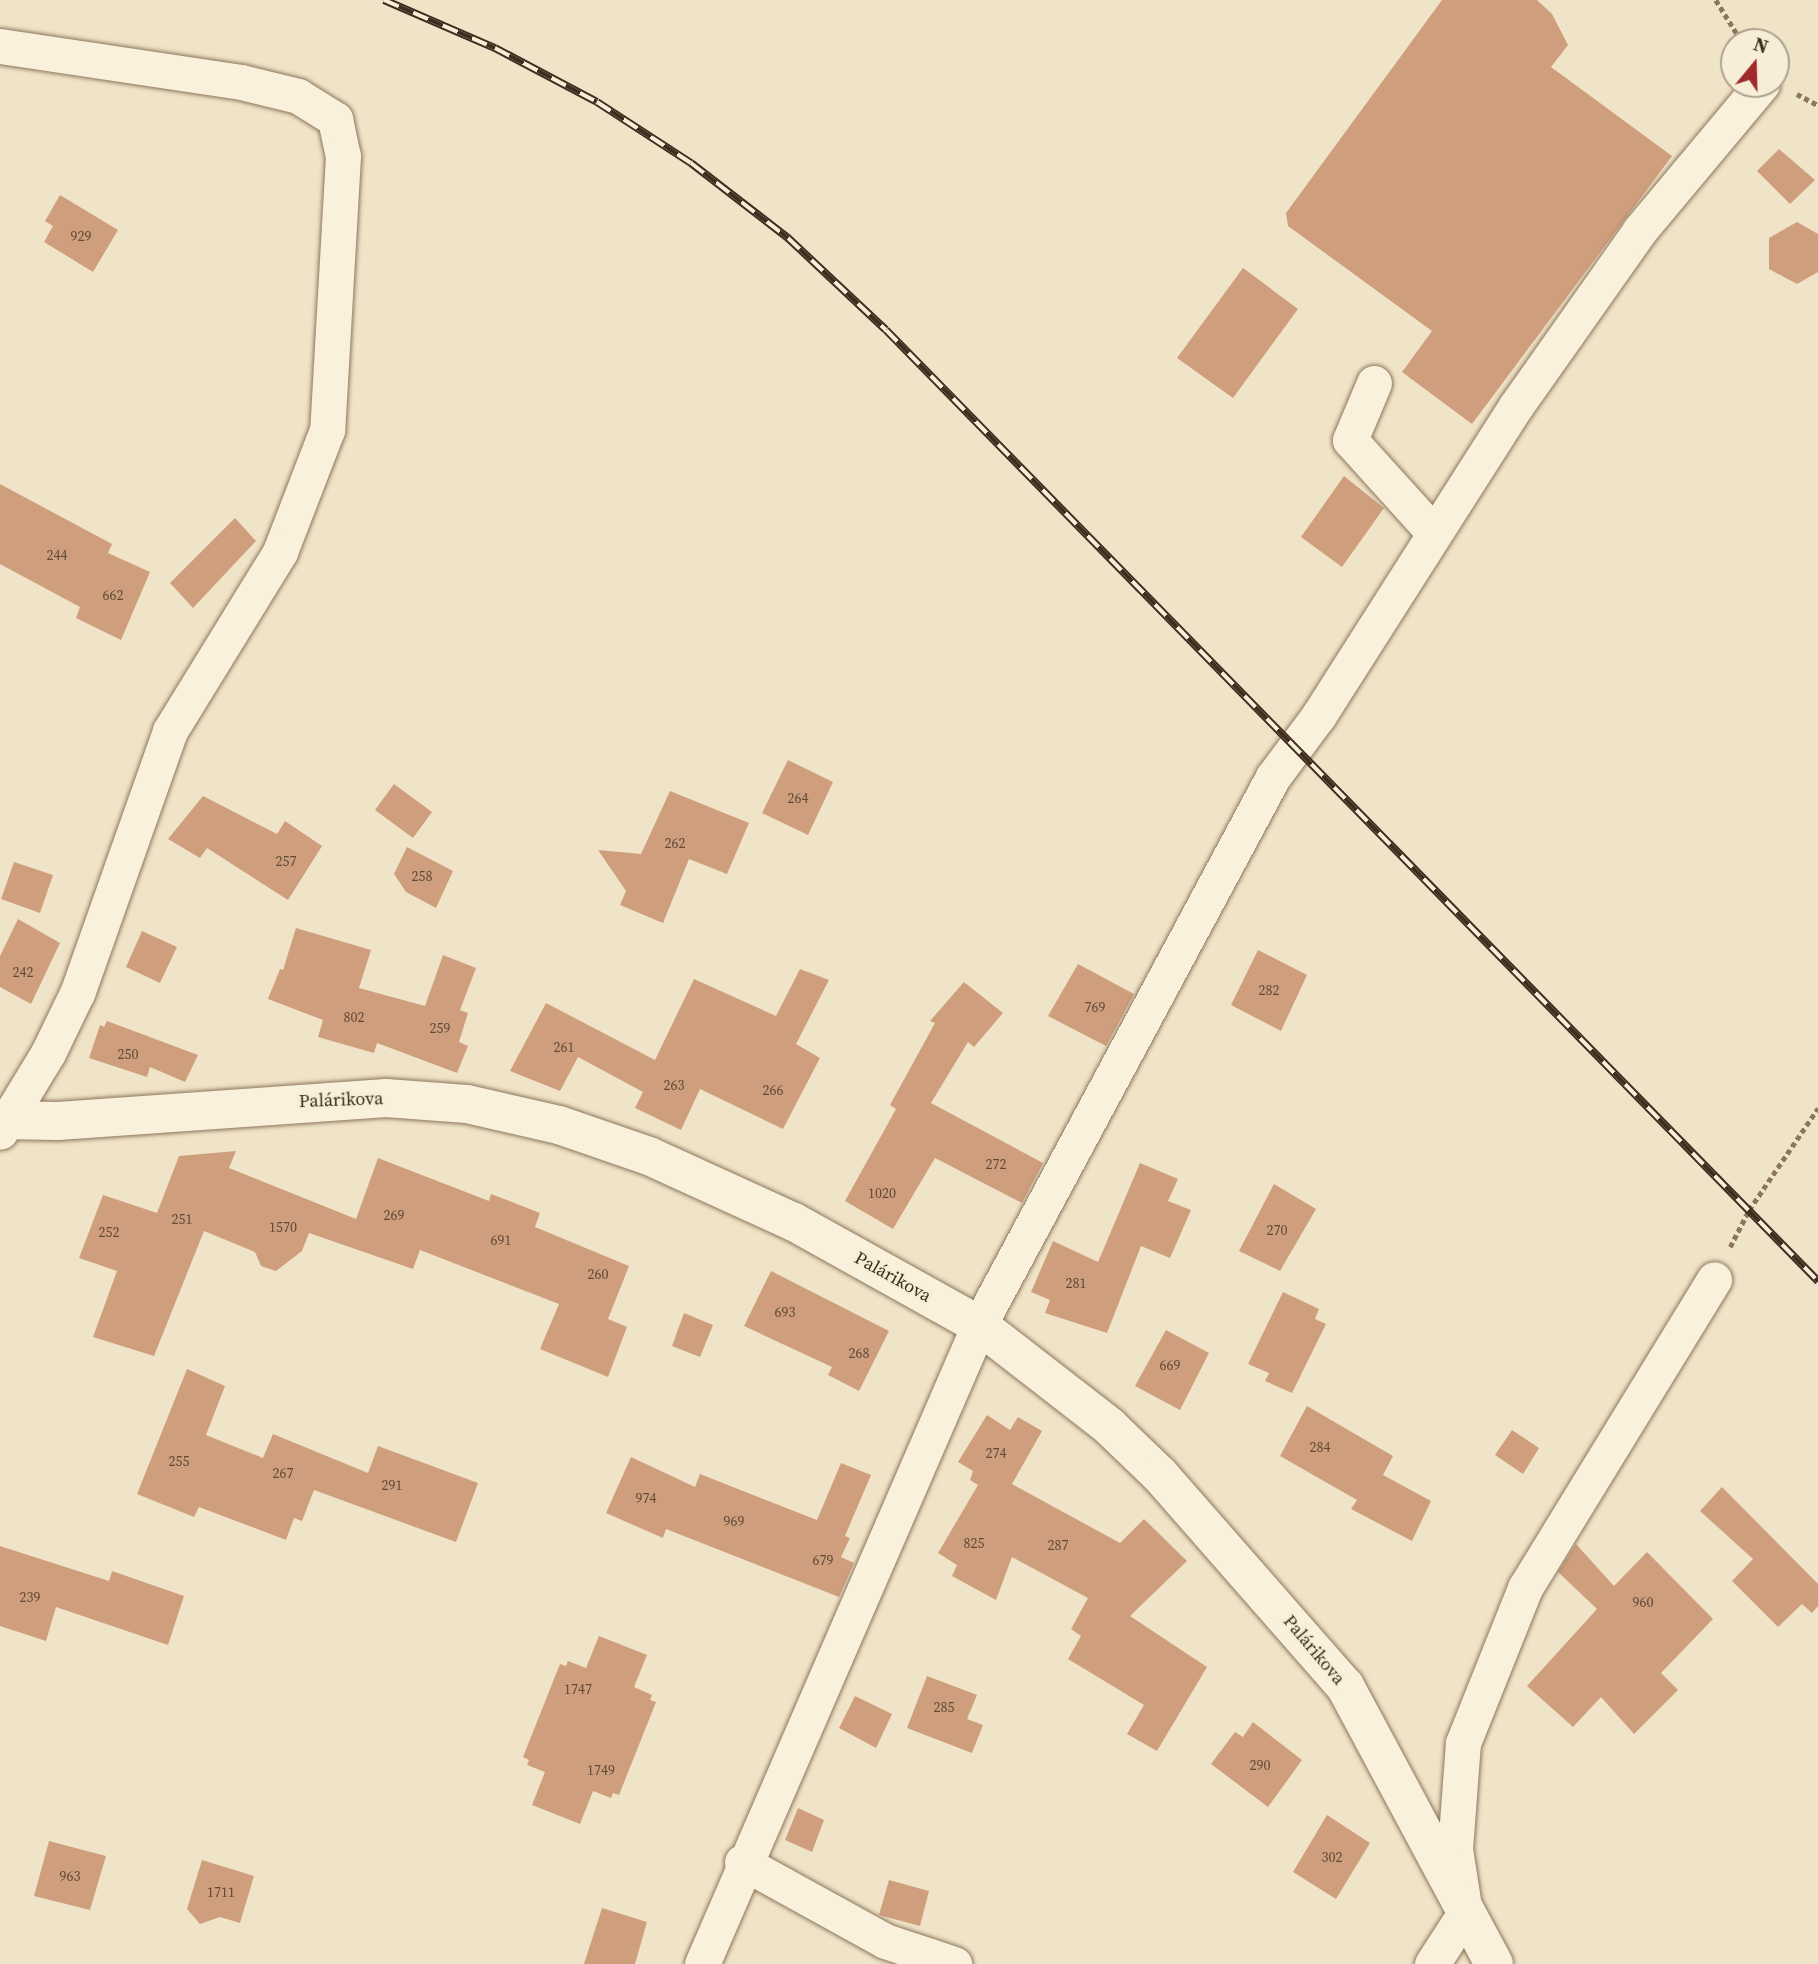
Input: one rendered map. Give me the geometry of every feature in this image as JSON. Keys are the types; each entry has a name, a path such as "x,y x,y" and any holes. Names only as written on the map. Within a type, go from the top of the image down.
{"main road":[{"name":"Palárikova","path":"2,1124 386,1098 467,1104 559,1125 649,1156 794,1222 979,1325 1109,1426 1160,1475 1345,1686 1382,1748 1465,1913 1494,1964"}],"street":[{"path":"0,46 241,82 298,96 335,119 343,156 327,430 280,552 170,732 77,993 48,1052 2,1124"},
{"path":"702,1964 742,1862 979,1325 1273,777 1319,715 1516,406 1640,230 1750,98"},
{"path":"1374,383 1350,440 1434,533"},
{"path":"1432,1964 1465,1913 1455,1849 1463,1743 1525,1588 1714,1279"},
{"path":"742,1862 885,1941 954,1964"}],"path":[{"path":"1716,0 1733,28"},
{"path":"1714,1279 1749,1210 1818,1108"}],"building":[{"path":"1442,0 1537,0 1552,14 1568,45 1551,67 1672,156 1472,424 1402,372 1432,331 1288,226 1286,213"},
{"path":"1779,149 1815,180 1790,204 1757,171"},
{"path":"60,195 118,230 93,272 44,242 53,226 45,221"},
{"path":"1797,222 1818,234 1818,272 1797,284 1769,269 1769,238"},
{"path":"1243,268 1298,309 1233,398 1177,358"},
{"path":"1344,476 1384,508 1342,567 1301,537"},
{"path":"0,484 112,544 108,553 150,572 121,640 76,618 80,607 0,564"},
{"path":"235,518 256,541 193,608 170,583"},
{"path":"788,760 833,782 808,835 762,813"},
{"path":"394,784 432,812 413,838 375,810"},
{"path":"670,791 749,823 727,874 689,859 663,923 620,905 626,891 598,850 641,854"},
{"path":"203,796 277,834 285,821 322,846 288,900 207,848 200,858 168,839"},
{"path":"407,847 453,871 436,908 406,892 394,874"},
{"path":"14,862 53,875 40,913 1,899"},
{"path":"18,919 60,943 31,1004 0,987 0,956"},
{"path":"296,928 371,950 359,988 425,1006 443,955 476,968 460,1010 468,1013 459,1042 468,1046 457,1073 377,1043 374,1053 318,1037 323,1020 268,999 280,969 283,970"},
{"path":"142,931 177,947 160,983 126,967"},
{"path":"1258,950 1307,975 1281,1031 1231,1005"},
{"path":"1078,964 1134,994 1106,1046 1048,1016"},
{"path":"800,969 829,980 796,1044 820,1058 783,1129 700,1089 681,1130 635,1108 643,1092 578,1057 560,1091 510,1071 546,1003 655,1060 694,979 776,1016"},
{"path":"964,982 1003,1013 974,1047 968,1042 931,1103 1043,1163 1022,1203 935,1158 893,1229 845,1201 896,1109 890,1105 935,1023 930,1021"},
{"path":"107,1021 198,1055 185,1082 150,1067 147,1077 89,1058 100,1025 104,1027"},
{"path":"236,1151 229,1168 356,1219 378,1158 489,1201 491,1194 540,1213 535,1227 629,1266 608,1319 627,1327 608,1377 540,1349 559,1304 420,1250 413,1269 309,1233 302,1251 276,1271 261,1266 255,1252 204,1231 154,1356 93,1337 117,1271 79,1258 103,1195 157,1213 179,1156"},
{"path":"1140,1163 1178,1179 1168,1201 1191,1210 1170,1258 1141,1246 1107,1333 1045,1313 1050,1300 1031,1292 1053,1241 1098,1262"},
{"path":"1274,1184 1316,1209 1280,1271 1239,1251"},
{"path":"771,1271 889,1331 859,1391 828,1375 832,1367 744,1326"},
{"path":"1283,1292 1319,1309 1315,1319 1326,1324 1292,1393 1265,1381 1269,1373 1248,1364"},
{"path":"684,1313 713,1325 700,1357 672,1346"},
{"path":"1166,1330 1209,1353 1180,1410 1135,1386"},
{"path":"187,1369 225,1386 206,1435 263,1458 273,1434 368,1473 378,1446 478,1483 456,1542 314,1490 302,1521 294,1518 286,1540 199,1507 194,1517 137,1494"},
{"path":"1307,1406 1393,1456 1383,1475 1431,1501 1412,1541 1351,1509 1357,1500 1280,1456"},
{"path":"987,1415 1010,1430 1018,1417 1042,1431 1012,1484 1120,1543 1144,1519 1187,1561 1130,1616 1207,1667 1157,1751 1127,1734 1144,1705 1068,1659 1081,1636 1071,1629 1088,1598 1012,1557 996,1600 952,1576 957,1565 938,1553 978,1485 970,1480 973,1471 958,1462"},
{"path":"1512,1430 1539,1448 1523,1474 1495,1455"},
{"path":"631,1457 695,1487 700,1474 817,1520 841,1463 871,1475 845,1536 850,1538 841,1557 854,1563 839,1597 666,1529 663,1538 606,1513"},
{"path":"1722,1487 1818,1584 1818,1606 1812,1613 1802,1604 1778,1627 1732,1581 1753,1559 1700,1511"},
{"path":"1576,1544 1614,1586 1647,1552 1713,1619 1661,1673 1678,1690 1634,1734 1601,1697 1573,1727 1527,1686 1597,1609 1558,1572"},
{"path":"0,1546 109,1581 112,1571 184,1596 168,1645 56,1607 46,1641 0,1626"},
{"path":"599,1636 647,1655 634,1687 652,1695 650,1700 656,1702 619,1795 613,1793 611,1798 593,1791 580,1824 532,1805 545,1772 527,1765 529,1760 523,1757 560,1664 566,1666 568,1661 586,1668"},
{"path":"927,1676 977,1695 967,1719 983,1725 972,1753 907,1728"},
{"path":"855,1696 892,1714 876,1748 839,1728"},
{"path":"1253,1722 1302,1760 1268,1807 1211,1764 1235,1732 1243,1737"},
{"path":"798,1808 824,1820 812,1852 785,1840"},
{"path":"1327,1815 1370,1843 1336,1899 1293,1872"},
{"path":"49,1841 106,1856 90,1910 34,1896"},
{"path":"202,1860 254,1876 240,1923 220,1917 200,1924 187,1909"},
{"path":"889,1880 929,1891 920,1926 879,1915"},
{"path":"602,1908 647,1922 635,1964 584,1964"}],"railway":[{"path":"384,0 495,48 597,102 691,163 788,238 886,330 1818,1281"}]}
